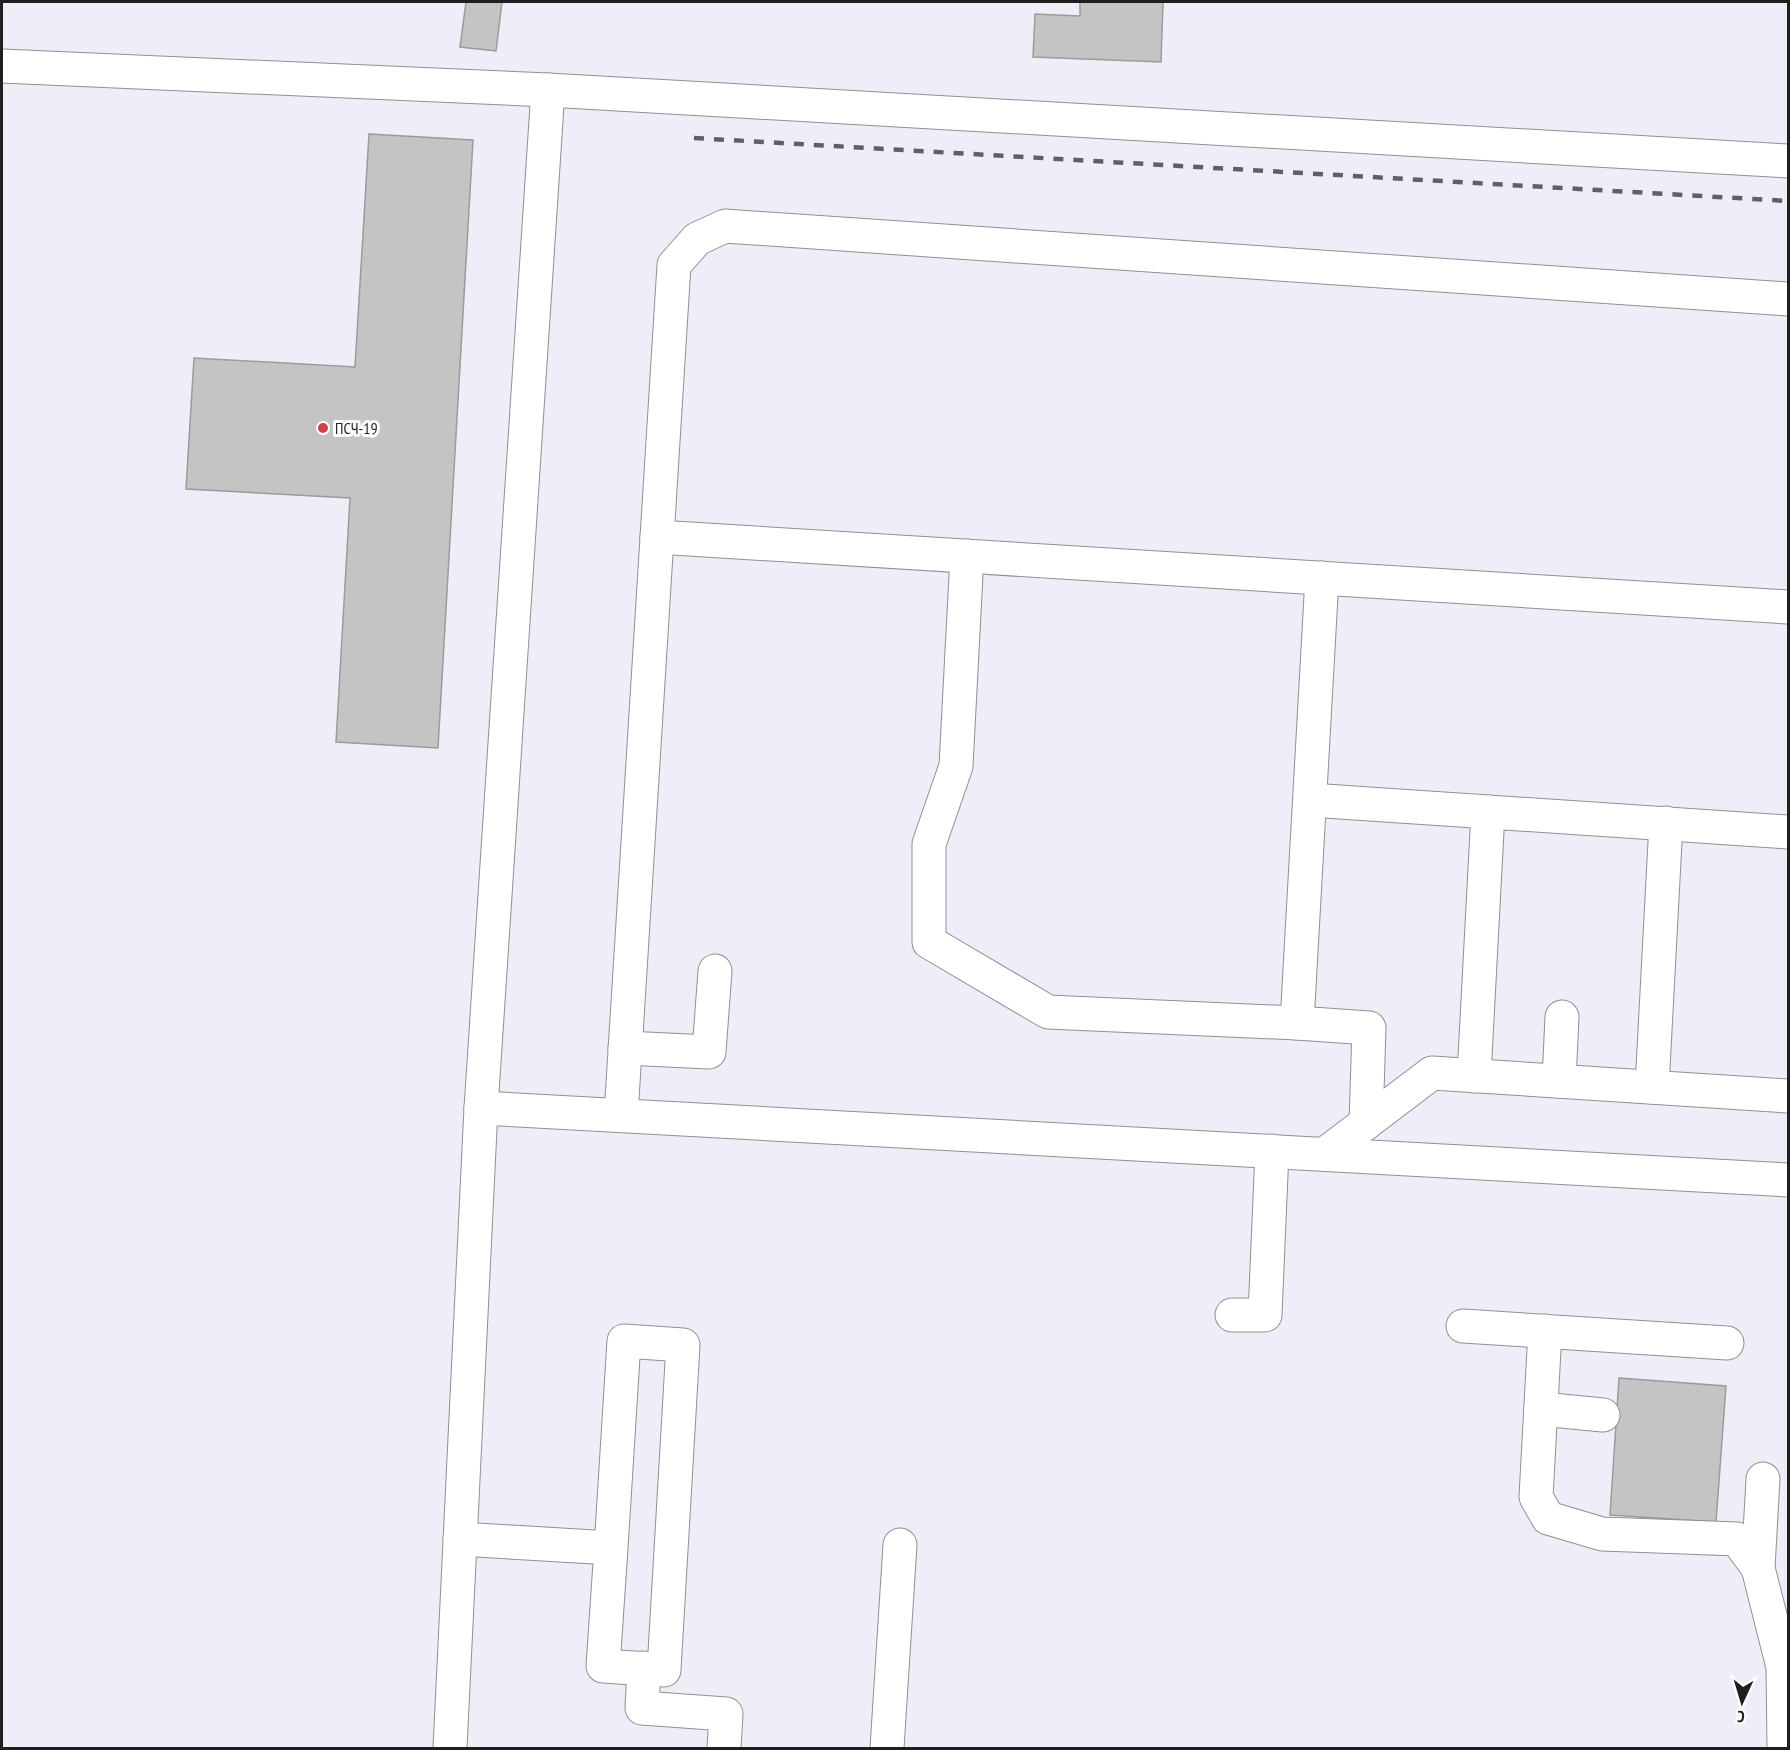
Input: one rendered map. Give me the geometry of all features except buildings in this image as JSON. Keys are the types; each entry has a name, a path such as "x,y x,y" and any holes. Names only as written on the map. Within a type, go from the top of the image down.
{"lane":[{"path":"2,66 548,90 1788,161"},
{"path":"450,1749 481,1108 548,90"},
{"path":"621,1115 674,265 697,239 725,226 1788,298"},
{"path":"657,537 1788,607"},
{"path":"967,556 956,766 928,844 928,942 1048,1012 1369,1028 1366,1123"},
{"path":"1297,1023 1322,578"},
{"path":"1310,800 1788,832"},
{"path":"1473,1076 1488,812"},
{"path":"1652,1087 1666,823"},
{"path":"625,1048 709,1052 715,970"},
{"path":"1559,1081 1562,1017"},
{"path":"1325,1154 1432,1073 1788,1096"},
{"path":"481,1108 1788,1180"},
{"path":"1232,1315 1265,1315 1272,1151"},
{"path":"1463,1326 1727,1343"},
{"path":"1545,1331 1536,1497 1548,1518 1602,1534 1737,1539 1758,1568"},
{"path":"624,1341 683,1345 664,1670 603,1666 611,1548 624,1341"},
{"path":"1540,1408 1603,1415"},
{"path":"1763,1479 1758,1568 1783,1667 1784,1749"},
{"path":"460,1539 611,1548"},
{"path":"887,1749 900,1545"},
{"path":"644,1668 642,1708 726,1714 724,1749"}],"shaded area":[{"path":"2,2 1788,2 1788,1748 2,1748"}],"railway":[{"path":"694,138 1788,201"}],"place":[{"name":"ПСЧ-19","path":"323,428"}]}
